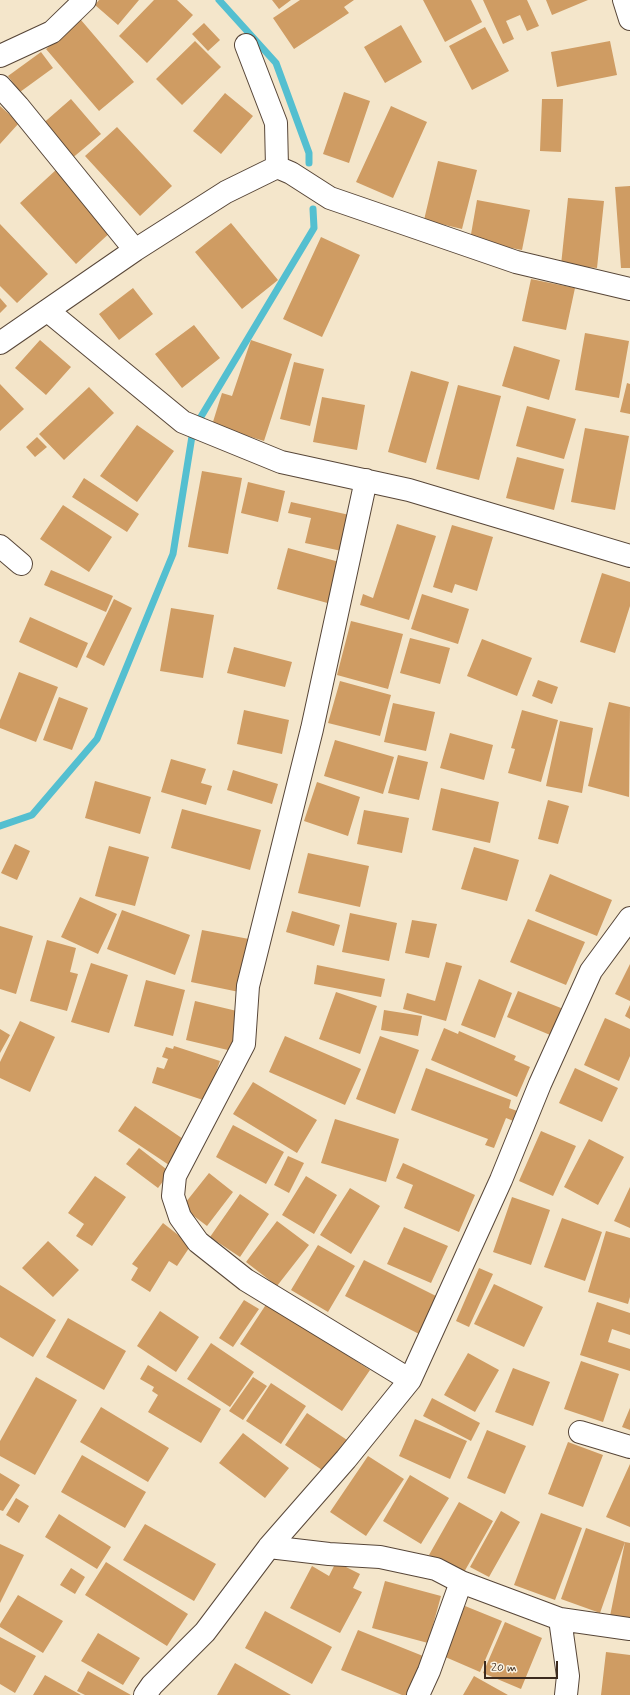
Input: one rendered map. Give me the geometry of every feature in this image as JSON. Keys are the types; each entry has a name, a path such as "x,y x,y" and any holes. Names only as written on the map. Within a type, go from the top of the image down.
{"street":[{"path":"0,56 52,32 85,0"},
{"path":"624,0 630,19"},
{"path":"246,45 276,122 277,167"},
{"path":"0,86 135,250"},
{"path":"0,343 135,250 226,192 277,167 291,173 330,198 338,201 516,262 630,289"},
{"path":"48,311 183,422 209,433 281,462 417,492 630,556"},
{"path":"366,480 312,729 248,986 244,1044 175,1176 173,1196 180,1217 198,1242 246,1280 410,1380"},
{"path":"0,546 21,564"},
{"path":"145,1695 152,1685 205,1632 269,1547 346,1459 410,1380 501,1180 540,1084 591,970 630,918"},
{"path":"580,1432 630,1446"},
{"path":"269,1547 329,1554 380,1557 436,1569 461,1582 560,1618 630,1629"},
{"path":"418,1695 430,1671 461,1582"},
{"path":"560,1618 568,1676 566,1695"}],"building":[{"path":"99,0 139,0 118,25 95,5"},
{"path":"154,0 177,0 193,15 147,63 119,36"},
{"path":"272,0 291,0 279,9"},
{"path":"300,0 354,0 344,7 349,13 294,49 273,18"},
{"path":"423,0 471,0 482,22 445,42"},
{"path":"483,0 527,0 539,26 527,31 520,15 506,21 514,39 503,44"},
{"path":"546,0 588,0 552,15"},
{"path":"81,20 134,82 99,111 46,49"},
{"path":"204,23 220,40 208,51 192,34"},
{"path":"401,25 422,62 385,83 364,47"},
{"path":"485,27 509,71 472,90 449,46"},
{"path":"195,41 221,67 182,105 156,79"},
{"path":"610,41 617,75 557,87 551,52"},
{"path":"41,52 53,68 20,92 8,76"},
{"path":"344,92 370,101 349,163 323,154"},
{"path":"225,93 253,116 221,154 193,131"},
{"path":"71,99 101,134 70,160 40,126"},
{"path":"542,99 563,99 561,152 540,151"},
{"path":"0,106 19,123 0,144"},
{"path":"391,106 427,122 393,198 356,182"},
{"path":"117,127 172,186 140,216 85,156"},
{"path":"438,161 477,170 462,229 424,220"},
{"path":"57,169 113,230 76,264 20,203"},
{"path":"630,186 630,268 621,268 615,187"},
{"path":"568,198 604,201 597,268 561,265"},
{"path":"477,200 530,210 522,250 470,240"},
{"path":"231,223 278,280 242,309 195,252"},
{"path":"0,224 48,274 17,303 0,286"},
{"path":"321,237 360,255 322,337 283,319"},
{"path":"531,279 575,288 566,330 522,321"},
{"path":"133,288 153,314 119,340 99,314"},
{"path":"0,298 7,306 0,313"},
{"path":"194,325 220,358 182,388 155,354"},
{"path":"585,333 629,341 619,398 575,390"},
{"path":"40,340 71,367 46,395 15,368"},
{"path":"251,340 292,354 264,441 212,425 222,393 232,396"},
{"path":"514,346 560,360 549,400 502,386"},
{"path":"294,362 324,369 310,426 280,419"},
{"path":"411,371 449,382 426,463 388,452"},
{"path":"627,383 630,384 630,414 620,412"},
{"path":"0,384 24,409 0,431"},
{"path":"458,385 501,396 479,480 436,469"},
{"path":"89,387 114,413 64,460 39,434"},
{"path":"322,397 365,405 357,450 313,442"},
{"path":"527,406 576,419 564,459 516,446"},
{"path":"137,425 174,451 137,502 100,476"},
{"path":"585,428 629,436 615,510 571,502"},
{"path":"37,437 47,447 35,457 26,447"},
{"path":"517,457 564,469 554,510 506,498"},
{"path":"202,471 242,478 228,554 188,547"},
{"path":"84,478 139,514 127,532 72,497"},
{"path":"248,482 285,491 278,522 241,513"},
{"path":"291,502 354,516 346,552 305,543 311,518 288,513"},
{"path":"63,505 112,537 89,572 40,539"},
{"path":"397,524 436,536 409,620 360,605 363,594 373,598"},
{"path":"452,525 493,537 477,591 455,584 452,593 433,587"},
{"path":"288,548 343,563 331,604 277,589"},
{"path":"51,570 113,596 106,612 44,585"},
{"path":"602,573 630,582 630,606 615,653 580,642"},
{"path":"422,594 469,609 458,644 411,629"},
{"path":"114,599 132,608 104,666 86,657"},
{"path":"171,608 214,615 203,678 160,671"},
{"path":"30,617 88,643 77,668 19,642"},
{"path":"351,621 403,634 388,689 337,675"},
{"path":"410,638 450,648 440,684 400,673"},
{"path":"482,639 532,658 517,696 467,676"},
{"path":"234,647 292,662 285,687 227,673"},
{"path":"19,672 58,687 36,742 0,728 0,720"},
{"path":"538,680 558,687 552,704 532,696"},
{"path":"340,681 391,695 380,736 328,723"},
{"path":"59,697 88,708 72,750 43,740"},
{"path":"609,702 630,707 629,797 588,786"},
{"path":"393,703 435,712 426,751 384,742"},
{"path":"244,710 289,720 282,754 237,744"},
{"path":"522,710 558,720 541,782 508,773 515,749 511,748"},
{"path":"560,721 593,728 582,793 546,786"},
{"path":"450,733 493,745 484,780 440,768"},
{"path":"335,740 394,757 383,794 324,776"},
{"path":"398,755 428,762 419,800 388,793"},
{"path":"171,759 206,769 201,783 212,786 206,805 161,792"},
{"path":"233,770 278,784 272,804 227,790"},
{"path":"95,781 151,797 140,834 85,818"},
{"path":"317,782 360,797 348,836 304,821"},
{"path":"441,788 499,802 490,843 432,830"},
{"path":"548,800 569,806 558,844 538,839"},
{"path":"182,809 261,830 250,870 171,848"},
{"path":"364,810 409,818 402,853 357,844"},
{"path":"15,844 30,851 17,880 1,873"},
{"path":"109,846 149,857 135,906 95,896"},
{"path":"474,847 519,860 507,901 461,889"},
{"path":"308,853 369,866 360,907 298,893"},
{"path":"550,874 612,900 597,936 535,911"},
{"path":"80,897 117,914 98,954 61,937"},
{"path":"122,910 190,935 175,975 107,949"},
{"path":"292,911 340,925 334,946 286,932"},
{"path":"350,913 397,923 389,961 342,952"},
{"path":"528,919 585,942 566,985 510,962"},
{"path":"412,920 437,924 429,958 405,953"},
{"path":"0,926 33,936 16,994 0,989"},
{"path":"202,930 249,939 239,992 191,982"},
{"path":"47,940 76,948 70,972 78,974 67,1011 30,1001"},
{"path":"446,962 462,966 446,1021 403,1009 407,993 435,1001"},
{"path":"91,963 128,975 109,1033 71,1022"},
{"path":"630,964 630,1001 615,994"},
{"path":"317,965 385,979 381,997 314,984"},
{"path":"479,979 512,993 495,1038 461,1025"},
{"path":"146,980 185,990 173,1036 134,1026"},
{"path":"518,991 566,1010 555,1037 507,1017"},
{"path":"336,992 377,1006 360,1054 319,1039"},
{"path":"195,1001 241,1012 232,1051 186,1040"},
{"path":"630,1005 630,1019 625,1016"},
{"path":"384,1010 422,1016 418,1036 381,1030"},
{"path":"605,1018 630,1029 630,1056 619,1081 584,1065"},
{"path":"20,1021 55,1037 30,1092 0,1078 0,1062"},
{"path":"444,1028 458,1034 459,1031 516,1056 514,1060 530,1067 517,1097 431,1060"},
{"path":"0,1029 10,1035 0,1053"},
{"path":"285,1036 361,1069 345,1105 269,1072"},
{"path":"380,1036 419,1050 395,1114 356,1099"},
{"path":"174,1046 220,1061 206,1101 152,1083 157,1067 164,1069 168,1059 162,1057 166,1047 173,1049"},
{"path":"426,1068 511,1100 509,1108 520,1112 516,1122 506,1118 494,1148 485,1145 488,1139 411,1110"},
{"path":"575,1068 618,1088 602,1122 559,1103"},
{"path":"253,1082 317,1120 297,1153 233,1114"},
{"path":"135,1106 186,1141 169,1165 118,1131"},
{"path":"335,1119 399,1139 386,1182 321,1163"},
{"path":"233,1125 284,1152 266,1184 216,1157"},
{"path":"541,1131 576,1146 553,1196 519,1181"},
{"path":"589,1139 624,1157 598,1205 564,1187"},
{"path":"139,1148 170,1172 158,1188 126,1164"},
{"path":"288,1156 304,1163 289,1193 274,1185"},
{"path":"403,1163 475,1195 459,1232 404,1208 413,1185 396,1178"},
{"path":"209,1173 233,1192 207,1226 182,1207"},
{"path":"95,1176 126,1197 92,1246 76,1236 84,1224 68,1213"},
{"path":"306,1176 337,1195 314,1234 282,1215"},
{"path":"630,1187 630,1228 614,1221"},
{"path":"350,1188 380,1206 351,1254 320,1235"},
{"path":"240,1194 269,1214 240,1257 210,1237"},
{"path":"512,1197 550,1210 531,1265 493,1252"},
{"path":"562,1218 602,1232 585,1281 544,1267"},
{"path":"277,1221 309,1245 277,1286 246,1262"},
{"path":"163,1223 191,1245 177,1266 169,1261 150,1292 131,1280 138,1268 132,1264"},
{"path":"404,1227 448,1246 431,1283 387,1264"},
{"path":"606,1231 630,1238 630,1297 628,1304 588,1292"},
{"path":"48,1241 79,1270 53,1297 22,1268"},
{"path":"318,1245 355,1266 328,1312 291,1290"},
{"path":"364,1260 440,1298 421,1335 345,1296"},
{"path":"479,1268 493,1274 469,1327 456,1321"},
{"path":"494,1284 543,1307 524,1347 474,1324"},
{"path":"0,1285 56,1320 33,1357 0,1337"},
{"path":"244,1300 259,1309 233,1347 219,1338"},
{"path":"597,1302 630,1313 630,1335 612,1329 608,1342 630,1349 630,1371 580,1355"},
{"path":"267,1303 370,1370 342,1411 240,1344"},
{"path":"160,1311 199,1337 176,1372 137,1346"},
{"path":"68,1318 126,1351 104,1390 46,1357"},
{"path":"211,1343 254,1372 230,1407 187,1379"},
{"path":"468,1353 499,1370 475,1412 444,1395"},
{"path":"581,1361 619,1374 603,1422 564,1409"},
{"path":"148,1365 221,1409 201,1443 148,1412 158,1395 152,1391 154,1387 140,1379"},
{"path":"513,1368 550,1382 533,1426 495,1412"},
{"path":"36,1377 77,1400 35,1475 0,1456 0,1441"},
{"path":"253,1377 267,1386 243,1420 229,1411"},
{"path":"271,1383 306,1406 281,1444 246,1421"},
{"path":"432,1398 480,1423 471,1441 423,1416"},
{"path":"101,1407 169,1448 148,1482 80,1442"},
{"path":"630,1408 630,1430 622,1427"},
{"path":"307,1413 350,1442 328,1474 285,1445"},
{"path":"415,1419 467,1441 450,1479 399,1456"},
{"path":"487,1430 526,1446 505,1494 467,1478"},
{"path":"243,1433 289,1468 265,1498 219,1463"},
{"path":"568,1442 603,1455 583,1507 548,1494"},
{"path":"82,1455 146,1492 125,1528 61,1492"},
{"path":"368,1456 404,1479 366,1536 330,1512"},
{"path":"630,1464 630,1527 606,1517"},
{"path":"0,1473 20,1485 3,1511 0,1510"},
{"path":"410,1475 449,1498 421,1544 383,1521"},
{"path":"16,1498 29,1506 19,1523 6,1515"},
{"path":"459,1502 493,1521 463,1574 429,1555"},
{"path":"501,1511 520,1522 489,1577 470,1567"},
{"path":"541,1513 582,1528 555,1600 514,1585"},
{"path":"59,1514 111,1547 97,1569 45,1537"},
{"path":"145,1524 216,1564 194,1601 123,1560"},
{"path":"586,1528 625,1542 600,1613 561,1599"},
{"path":"625,1542 630,1543 630,1620 610,1616"},
{"path":"0,1544 24,1555 0,1603"},
{"path":"106,1562 188,1614 167,1646 85,1595"},
{"path":"336,1562 360,1574 353,1588 362,1592 340,1633 290,1608 312,1566 329,1576"},
{"path":"71,1568 85,1577 75,1594 60,1585"},
{"path":"385,1581 441,1596 428,1643 372,1628"},
{"path":"18,1595 63,1621 43,1653 0,1627 0,1624"},
{"path":"465,1606 502,1621 480,1672 443,1656"},
{"path":"265,1611 332,1647 312,1684 245,1648"},
{"path":"505,1622 542,1638 521,1689 483,1673"},
{"path":"358,1630 428,1658 413,1695 402,1695 341,1670"},
{"path":"98,1633 140,1658 123,1685 81,1661"},
{"path":"0,1637 36,1656 15,1693 0,1684"},
{"path":"606,1652 630,1655 630,1695 601,1695"},
{"path":"235,1663 291,1695 217,1695"},
{"path":"88,1671 131,1695 85,1695 77,1691"},
{"path":"45,1675 81,1695 33,1695"},
{"path":"474,1676 508,1695 463,1695"}],"waterway":[{"path":"219,0 276,63 309,153 309,163"},
{"path":"0,826 32,815 97,739 173,554 193,430 314,228 313,209"}]}
